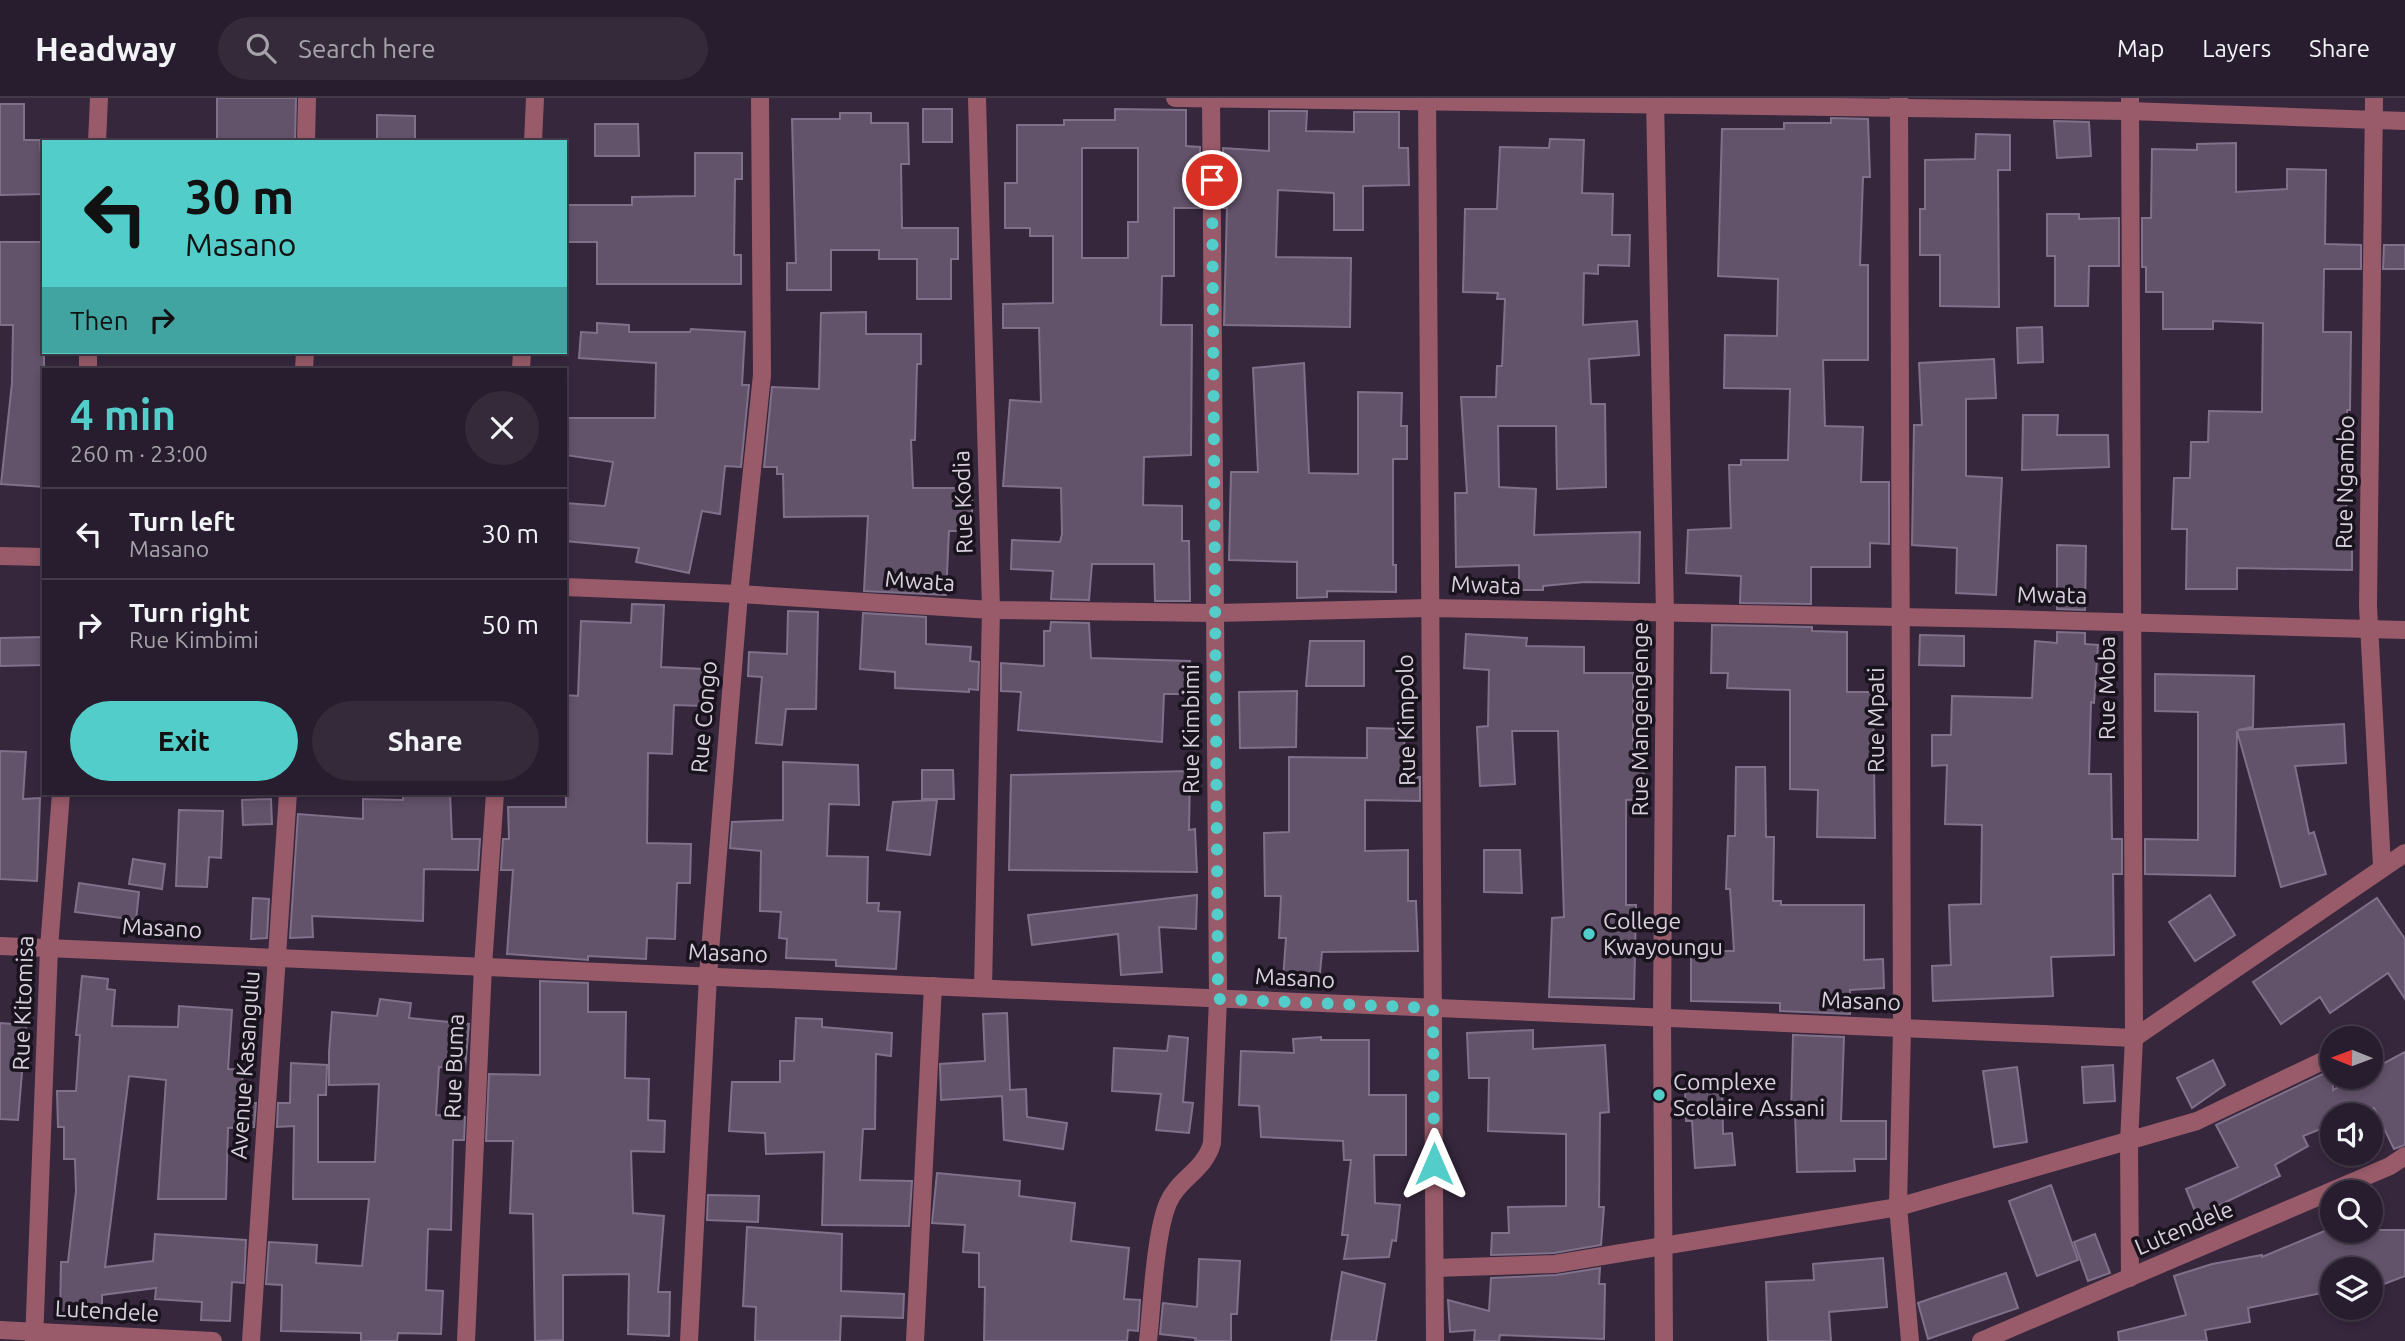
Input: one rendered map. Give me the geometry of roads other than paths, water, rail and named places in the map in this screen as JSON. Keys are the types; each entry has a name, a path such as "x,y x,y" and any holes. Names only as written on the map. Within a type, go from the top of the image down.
{"street":[{"path":"97,140 99,98"},
{"path":"306,140 307,98"},
{"path":"533,140 535,98"},
{"name":"Rue Congo","path":"688,1341 708,976 738,594 762,375 760,98"},
{"name":"Rue Kodia","path":"977,98 991,610 983,988"},
{"path":"1175,98 2130,104 2405,121"},
{"name":"Rue Kimbimi","path":"1148,1341 1164,1214 1173,1192 1204,1162 1212,1143 1218,999 1211,98"},
{"name":"Rue Ngambo","path":"2374,98 2368,631 2382,866"},
{"name":"Rue Kimpolo","path":"1427,100 1435,1341"},
{"name":"Rue Mangengenge","path":"1655,101 1665,615 1662,1017 1664,1341"},
{"name":"Rue Mpati","path":"1899,103 1902,1028 1898,1208 1910,1341"},
{"name":"Rue Moba","path":"2130,104 2134,1038 2129,1142 2130,1278"},
{"path":"0,556 42,557"},
{"name":"Mwata","path":"567,587 738,594 991,610 1214,613 1429,608 1665,615 1900,616 2405,630"},
{"name":"Rue Kitomisa","path":"34,1337 49,948 61,795"},
{"name":"Avenue Kasangulu","path":"251,1341 288,795"},
{"name":"Rue Buma","path":"466,1341 483,966 495,795"},
{"path":"2134,1038 2382,866 2405,853"},
{"name":"Masano","path":"0,946 2134,1038"},
{"path":"915,1341 933,986"},
{"path":"1434,1268 1555,1264 1898,1208 2197,1121 2320,1062"},
{"name":"Lutendele","path":"1981,1341 2390,1166 2405,1156"},
{"name":"Lutendele","path":"0,1330 34,1337 212,1341"}],"place":[{"name":"College Kwayoungu","path":"1589,934"},
{"name":"Complexe Scolaire Assani","path":"1659,1095"}]}
